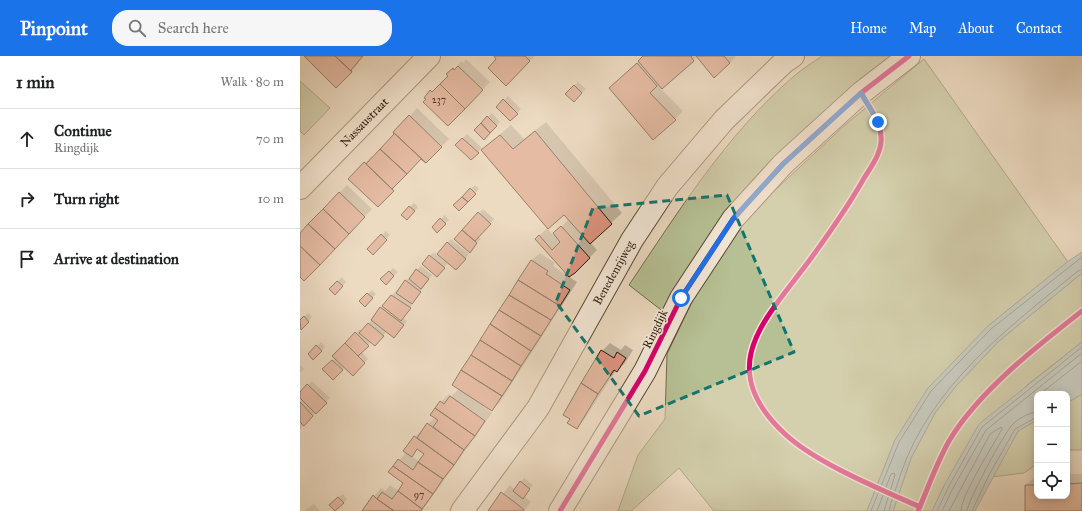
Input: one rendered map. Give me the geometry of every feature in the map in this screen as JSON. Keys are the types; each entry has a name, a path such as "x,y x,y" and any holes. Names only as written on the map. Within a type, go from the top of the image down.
{"street":[{"name":"Nassaustraat","path":"300,188 429,56"},
{"name":"Benedenrijweg","path":"462,511 538,408 632,240 667,187 724,120 784,62 793,56"},
{"name":"Ringdijk","path":"560,511 645,371 681,298 733,219 783,164 861,93 909,56"}],"highlighted area":[{"path":"727,195 794,352 639,416 556,302 593,208"}],"green space":[{"path":"822,56 897,56 864,82 665,313 629,285 704,175 746,124 796,74"},
{"path":"924,59 1068,262 988,326 895,440 867,511 714,511 679,468 631,511 618,511 638,455 665,419 667,354 702,281 744,219 845,125"},
{"path":"300,81 330,108 304,135 300,131"},
{"path":"1082,273 1082,342 1027,385 945,484 932,511 893,511 911,458 935,413 956,386 999,341"},
{"path":"1082,394 1082,450 1070,450 1070,401"},
{"path":"1034,422 1034,466 1024,473 992,477 1018,431"}],"water":[{"path":"1082,252 1082,273 999,341 956,386 935,413 911,458 893,511 867,511 895,440 928,388 988,326 1067,262"},
{"path":"1082,342 1082,394 1070,401 1070,391 1034,391 1034,422 1018,431 975,511 932,511 945,484 979,424"}],"building":[{"path":"304,56 335,56 352,72 336,88"},
{"path":"335,56 363,56 351,70 352,72"},
{"path":"494,56 525,56 530,61 506,86 488,68 496,59"},
{"path":"643,56 692,56 691,57 694,61 662,89 638,61"},
{"path":"696,56 724,56 730,63 714,78"},
{"path":"637,63 657,86 650,93 676,120 653,140 609,88"},
{"path":"458,66 483,90 465,109 440,84 448,76 446,74"},
{"path":"440,84 465,109 448,126 423,102 430,90 432,92"},
{"path":"574,85 582,93 574,102 565,94"},
{"path":"503,99 518,114 510,121 496,107"},
{"path":"409,115 442,147 426,163 393,132"},
{"path":"487,116 497,126 490,133 481,123"},
{"path":"481,123 490,133 484,140 474,130"},
{"path":"535,131 612,224 590,244 564,215 548,229 481,150 500,135 513,149"},
{"path":"393,132 426,163 421,159 407,174 380,149 394,134"},
{"path":"462,138 479,153 471,160 455,145"},
{"path":"380,149 407,174 392,189 394,191 366,164"},
{"path":"364,162 394,191 378,207 348,179"},
{"path":"470,188 476,194 468,202 462,197"},
{"path":"339,192 365,217 349,234 323,209"},
{"path":"462,197 468,202 459,211 453,205"},
{"path":"409,206 415,211 407,220 401,215"},
{"path":"323,209 349,234 335,249 308,224"},
{"path":"478,212 491,224 475,241 462,230"},
{"path":"440,218 446,224 437,233 432,227"},
{"path":"308,224 335,249 320,265 300,246 300,233"},
{"path":"561,226 590,258 569,277 535,239 539,235 552,250 560,242 553,233"},
{"path":"462,230 477,243 470,253 454,239"},
{"path":"381,234 387,240 373,255 367,249"},
{"path":"447,242 466,259 456,270 437,254"},
{"path":"300,246 320,265 304,281 300,277"},
{"path":"429,255 445,268 437,277 422,264"},
{"path":"531,260 548,271 546,274 570,290 560,306 518,280"},
{"path":"416,269 429,279 421,289 409,279"},
{"path":"389,271 394,276 386,285 380,279"},
{"path":"405,280 421,292 412,304 396,293"},
{"path":"518,280 560,306 551,320 509,295"},
{"path":"337,281 343,286 335,295 329,289"},
{"path":"367,293 373,298 365,307 359,301"},
{"path":"391,295 411,308 401,321 382,306"},
{"path":"509,295 551,320 541,336 499,310"},
{"path":"380,307 404,325 394,338 371,320"},
{"path":"499,310 541,336 531,351 490,324"},
{"path":"304,316 309,322 301,330 300,320"},
{"path":"368,323 384,336 375,346 359,333"},
{"path":"490,324 531,351 521,366 480,340"},
{"path":"355,332 369,346 358,356 345,343"},
{"path":"480,340 521,366 512,381 471,355"},
{"path":"345,343 365,363 353,376 332,356"},
{"path":"316,345 322,351 313,360 308,354"},
{"path":"601,350 614,358 617,352 626,358 617,372 614,370 598,394 581,383"},
{"path":"471,355 512,381 502,396 461,370"},
{"path":"332,360 343,370 333,380 322,369"},
{"path":"461,370 502,396 492,411 452,385"},
{"path":"581,383 598,394 577,429 567,423 570,419 563,415"},
{"path":"307,384 327,403 316,414 300,398 300,392"},
{"path":"450,396 485,421 475,436 435,408 440,401 444,404"},
{"path":"300,402 313,416 304,426 300,422"},
{"path":"435,408 475,436 464,450 433,427 438,420 430,415"},
{"path":"427,423 464,450 454,465 417,438"},
{"path":"414,436 454,465 443,479 418,462 424,454 417,449 412,457 403,451"},
{"path":"398,459 413,470 418,462 443,479 433,494 393,466"},
{"path":"393,466 433,494 422,509 398,491 403,483 388,472"},
{"path":"520,481 530,489 523,499 513,491"},
{"path":"1082,483 1082,511 1025,511 1025,485 1034,485 1034,499 1070,499 1070,484"},
{"path":"398,491 422,509 421,511 394,511 377,499 382,492 392,499"},
{"path":"501,492 517,504 524,510 488,511"},
{"path":"373,495 377,499 394,511 362,511"},
{"path":"338,497 344,503 335,511 329,505"}],"cycle path":[{"path":"560,511 645,371 681,298 733,219 783,164 861,93 909,56"},
{"path":"861,93 879,124 881,142 878,154 837,221 763,324 754,344 749,365 752,387 764,410 785,434 798,445 849,475 920,507"},
{"path":"918,511 945,449 961,423 992,387 1046,339 1082,311"}],"route":[{"path":"681,298 733,219 783,164 861,93 878,122"}]}
